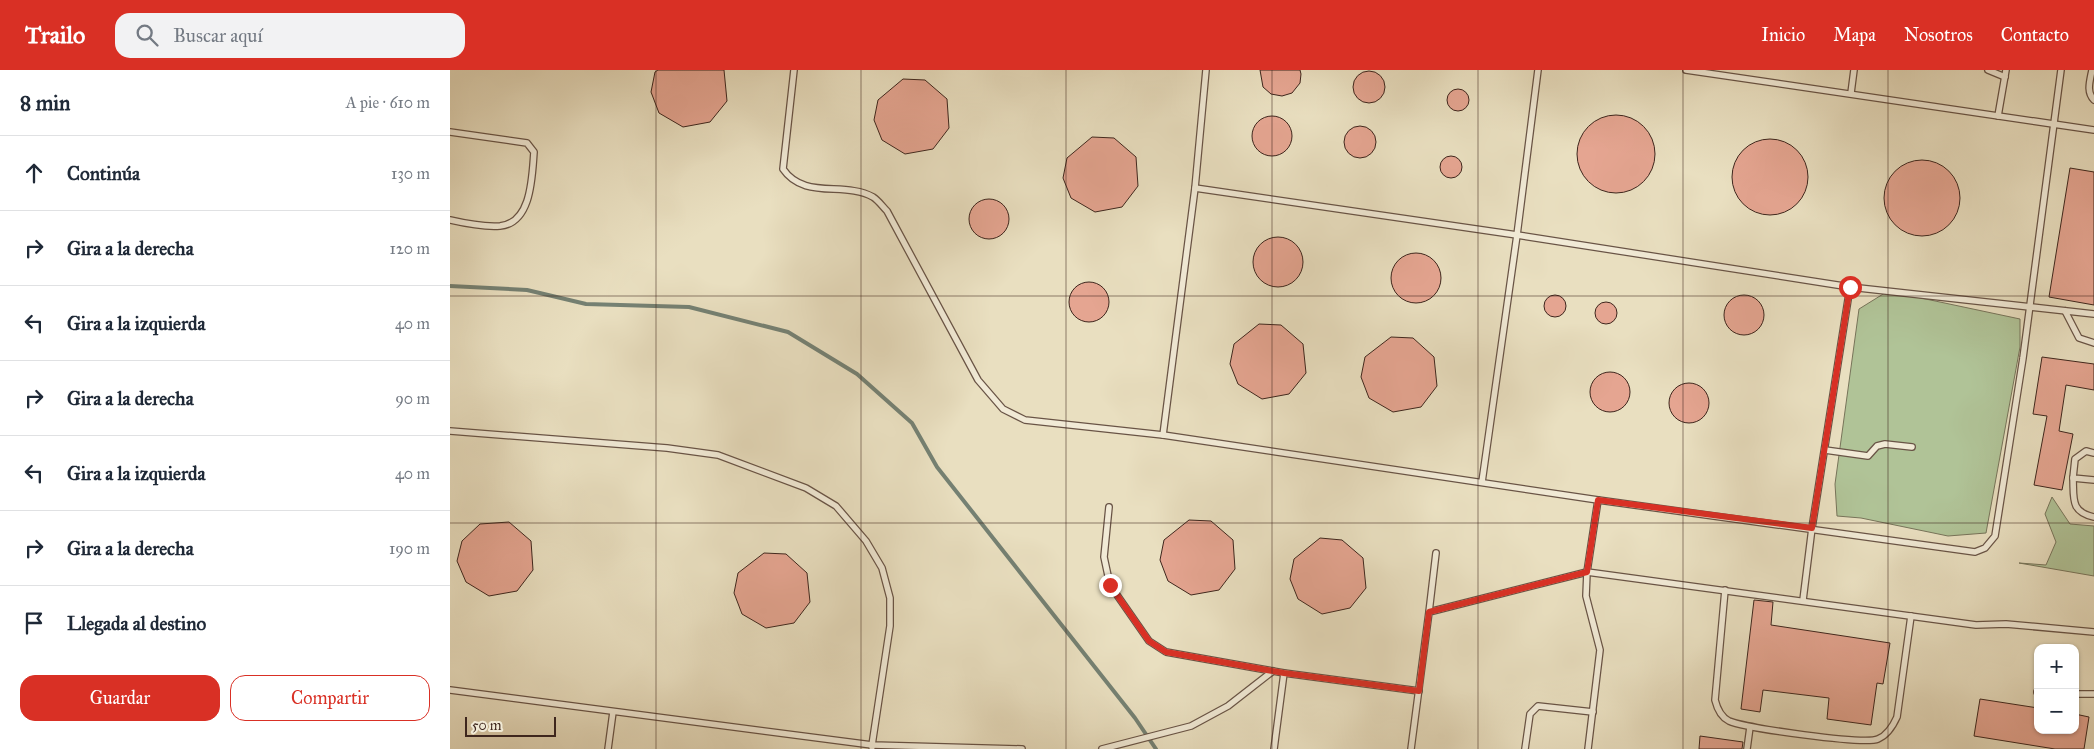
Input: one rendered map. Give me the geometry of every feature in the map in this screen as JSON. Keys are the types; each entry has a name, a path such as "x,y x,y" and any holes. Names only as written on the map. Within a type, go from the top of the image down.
{"lane":[{"path":"794,70 783,169 789,178 809,187 855,191 873,197 887,211 978,380 1003,409 1025,420 1163,435 1598,500 1812,528 1975,552 1986,548 1995,536 2023,358 2061,70"},
{"path":"1163,435 1195,188 1206,70"},
{"path":"1482,482 1518,235 1538,70"},
{"path":"1686,70 2094,130"},
{"path":"1851,93 1854,70"},
{"path":"1988,70 2006,73 1998,116"},
{"path":"2092,70 2089,90 2090,96 2094,100"},
{"path":"450,132 527,143 534,152 528,204 514,220 501,226 450,220"},
{"path":"1195,188 1518,235 1850,287 2094,314"},
{"path":"1803,600 1812,528 1850,287"},
{"path":"2065,311 2079,338 2094,343"},
{"path":"450,431 667,448 718,455 806,488 836,506 866,541 882,568 890,598 890,626 872,747"},
{"path":"1825,450 1868,456 1878,446 1885,444 1912,447"},
{"path":"2094,453 2086,451 2075,459 2073,478 2074,502 2077,508 2083,515 2094,517"},
{"path":"2073,478 2094,480"},
{"path":"1588,749 1600,650 1586,596 1587,572 1598,500"},
{"path":"1109,507 1104,557 1110,585 1149,641 1166,652 1178,656 1284,673 1419,691"},
{"path":"1411,749 1436,553"},
{"path":"1429,612 1587,572 1976,625 2006,624 2094,632"},
{"path":"1725,590 1715,700 1722,715 1728,721 1750,727 1859,741 1879,739 1887,734 1897,717 1911,616"},
{"path":"1102,749 1191,726 1228,706 1273,671"},
{"path":"1274,749 1284,673"},
{"path":"450,690 872,747 1022,749"},
{"path":"2079,694 2094,694"},
{"path":"1525,749 1530,714 1538,706 1593,712"},
{"path":"608,749 614,712"},
{"path":"1747,749 1750,727"}],"green space":[{"path":"1888,291 2020,319 2020,347 1986,533 1948,536 1861,518 1837,516 1835,484 1859,309"},
{"path":"2052,497 2070,524 2094,526 2094,576 2019,563 2046,565 2056,542 2045,514"}],"building":[{"path":"658,70 724,70 727,101 710,122 683,127 659,113 651,92 655,72"},
{"path":"1260,70 1300,70 1300,83 1292,93 1282,96 1271,94 1263,87"},
{"path":"1369,71 1375,72 1380,76 1384,81 1384,93 1380,98 1375,102 1369,103 1363,102 1358,98 1354,93 1353,87 1354,81 1358,76 1363,72"},
{"path":"903,79 925,80 947,99 949,128 933,149 905,154 882,140 874,120 878,100"},
{"path":"1458,89 1466,92 1469,100 1466,108 1458,111 1450,108 1447,100 1450,92"},
{"path":"1616,115 1631,118 1643,127 1652,139 1655,154 1652,169 1643,181 1631,190 1616,193 1601,190 1589,181 1580,169 1577,154 1580,139 1589,127 1601,118"},
{"path":"1268,116 1276,116 1283,119 1289,125 1292,136 1289,147 1283,153 1276,156 1268,156 1261,153 1255,147 1252,140 1252,132 1255,125 1261,119"},
{"path":"1360,126 1366,127 1371,131 1375,136 1375,148 1371,153 1366,157 1360,158 1354,157 1349,153 1345,148 1344,142 1345,136 1349,131 1354,127"},
{"path":"1092,137 1114,138 1136,157 1138,186 1122,207 1095,212 1071,198 1063,178 1067,158"},
{"path":"1770,139 1784,142 1797,150 1805,163 1808,177 1805,191 1797,204 1784,212 1770,215 1756,212 1743,204 1735,191 1732,177 1735,163 1743,150 1756,142"},
{"path":"1451,156 1459,159 1462,167 1459,175 1451,178 1443,175 1440,167 1443,159"},
{"path":"1922,160 1937,163 1949,171 1957,183 1960,198 1957,213 1949,225 1937,233 1922,236 1907,233 1895,225 1887,213 1884,198 1887,183 1895,171 1907,163"},
{"path":"2070,168 2094,172 2094,305 2049,297"},
{"path":"985,199 993,199 1000,202 1006,208 1009,219 1006,230 1000,236 993,239 985,239 978,236 972,230 969,223 969,215 972,208 978,202"},
{"path":"1278,237 1288,239 1296,244 1301,252 1303,262 1301,272 1296,280 1288,285 1278,287 1268,285 1260,280 1255,272 1253,262 1255,252 1260,244 1268,239"},
{"path":"1416,253 1426,255 1434,260 1439,268 1441,278 1439,288 1434,296 1426,301 1416,303 1406,301 1398,296 1393,288 1391,278 1393,268 1398,260 1406,255"},
{"path":"1085,282 1093,282 1100,285 1106,291 1109,302 1106,313 1100,319 1093,322 1085,322 1078,319 1072,313 1069,306 1069,298 1072,291 1078,285"},
{"path":"1555,295 1563,298 1566,306 1563,314 1555,317 1547,314 1544,306 1547,298"},
{"path":"1740,295 1748,295 1755,298 1761,304 1764,315 1761,326 1755,332 1748,335 1740,335 1733,332 1727,326 1724,319 1724,311 1727,304 1733,298"},
{"path":"1606,302 1614,305 1617,313 1614,321 1606,324 1598,321 1595,313 1598,305"},
{"path":"1259,324 1281,325 1303,344 1306,373 1289,394 1262,399 1238,384 1230,364 1234,344"},
{"path":"1391,337 1413,338 1434,357 1437,386 1421,407 1393,412 1369,398 1361,377 1365,357"},
{"path":"2042,357 2094,364 2094,390 2066,385 2059,431 2073,434 2062,490 2034,485 2047,416 2033,414"},
{"path":"1606,372 1614,372 1621,375 1627,381 1630,392 1627,403 1621,409 1614,412 1606,412 1599,409 1593,403 1590,396 1590,388 1593,381 1599,375"},
{"path":"1685,383 1693,383 1700,386 1706,392 1709,403 1706,414 1700,420 1693,423 1685,423 1678,420 1672,414 1669,407 1669,399 1672,392 1678,386"},
{"path":"1189,520 1211,521 1233,540 1235,569 1219,590 1191,595 1168,581 1160,560 1164,540"},
{"path":"509,522 531,541 533,570 517,591 489,596 466,582 457,561 462,541 480,524"},
{"path":"1320,538 1342,540 1363,558 1366,588 1350,608 1322,614 1298,599 1290,579 1294,559"},
{"path":"764,553 786,554 807,573 810,602 794,623 766,628 742,614 734,593 738,573"},
{"path":"1754,600 1773,602 1771,625 1890,643 1883,684 1877,683 1871,725 1827,719 1829,698 1763,690 1760,712 1741,709"},
{"path":"1980,699 2034,707 2034,734 2079,734 2079,715 2089,717 2084,749 2055,749 1974,736"},
{"path":"1700,736 1743,742 1742,749 1699,749"}],"waterway":[{"path":"450,286 527,290 586,304 689,307 788,332 857,374 912,423 937,467 1135,718 1156,749"}],"route":[{"path":"1110,585 1149,641 1166,652 1178,656 1284,673 1419,691 1429,612 1587,572 1598,500 1812,528 1850,287"}]}
